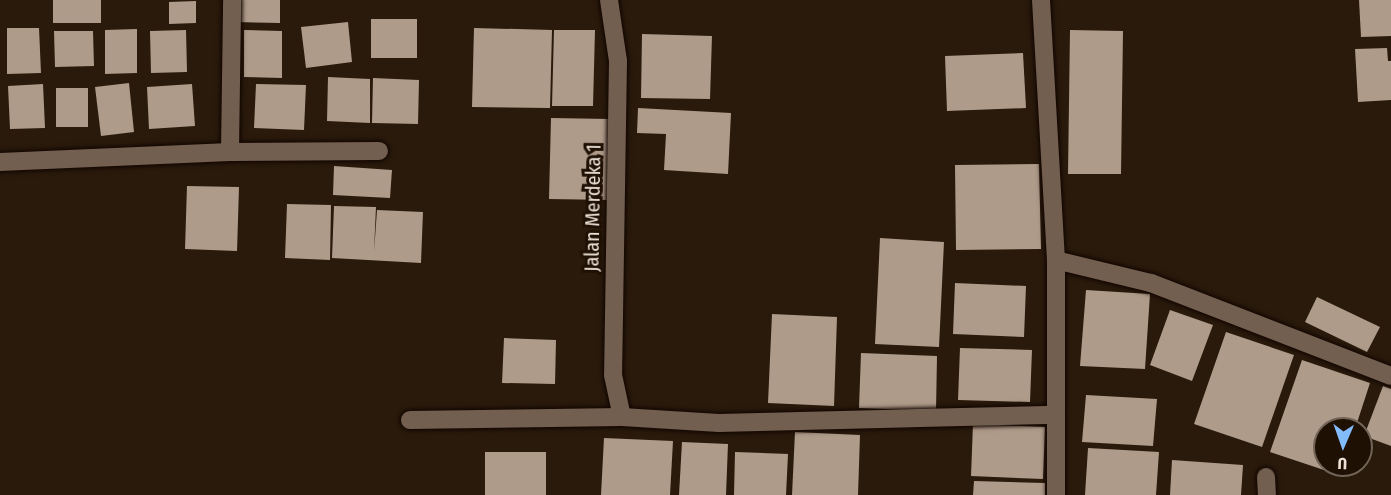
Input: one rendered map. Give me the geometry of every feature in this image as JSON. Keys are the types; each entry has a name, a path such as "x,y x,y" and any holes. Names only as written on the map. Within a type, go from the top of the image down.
{"street":[{"path":"231,152 232,0"},
{"name":"Jalan Merdeka 1","path":"609,0 618,61 613,375 622,417"},
{"path":"1041,0 1056,260 1056,495"},
{"path":"0,162 231,152 379,151"},
{"path":"1056,260 1151,283 1391,376"},
{"path":"410,420 622,417 719,423 1056,415"}],"building":[{"path":"53,0 101,0 101,23 53,23"},
{"path":"235,0 280,0 280,23 235,22"},
{"path":"1359,0 1391,0 1391,36 1361,37"},
{"path":"196,1 196,23 169,24 169,2"},
{"path":"371,19 417,19 417,58 371,58"},
{"path":"348,22 352,62 306,68 301,27"},
{"path":"7,28 39,28 41,73 7,74"},
{"path":"474,28 552,30 550,108 472,107"},
{"path":"137,29 137,73 105,74 105,30"},
{"path":"186,30 187,72 151,73 150,31"},
{"path":"244,30 282,31 282,78 244,77"},
{"path":"554,30 595,30 593,106 552,106"},
{"path":"1070,30 1123,31 1121,174 1068,174"},
{"path":"54,31 93,31 94,66 55,67"},
{"path":"642,34 712,36 710,99 641,98"},
{"path":"1387,48 1388,61 1391,61 1391,100 1358,102 1355,49"},
{"path":"1023,53 1026,108 947,111 945,56"},
{"path":"328,77 370,79 370,123 327,121"},
{"path":"373,78 419,80 418,124 372,123"},
{"path":"129,83 134,132 101,136 95,87"},
{"path":"43,84 45,128 10,129 8,86"},
{"path":"192,84 195,126 149,129 147,87"},
{"path":"256,84 306,85 304,130 254,128"},
{"path":"56,88 88,88 88,127 56,127"},
{"path":"638,108 731,113 728,174 664,170 666,134 637,133"},
{"path":"551,118 610,119 609,200 549,199"},
{"path":"1039,164 1041,249 956,250 955,165"},
{"path":"334,166 392,170 390,198 333,195"},
{"path":"187,186 239,187 237,251 185,249"},
{"path":"287,204 331,205 330,260 285,258"},
{"path":"334,206 376,207 374,252 377,210 423,212 421,263 332,258"},
{"path":"880,238 944,242 939,347 875,344"},
{"path":"955,283 1026,286 1024,337 953,334"},
{"path":"1086,290 1150,294 1145,369 1080,366"},
{"path":"1317,297 1380,327 1367,352 1305,322"},
{"path":"1170,310 1213,325 1192,381 1150,365"},
{"path":"772,314 837,317 834,406 768,403"},
{"path":"1226,332 1294,355 1262,447 1194,424"},
{"path":"504,338 556,340 555,384 502,383"},
{"path":"960,348 1032,350 1030,402 958,400"},
{"path":"861,353 937,356 936,411 859,408"},
{"path":"1302,360 1370,383 1359,417 1313,417 1313,466 1270,452"},
{"path":"1383,386 1391,389 1391,446 1373,439 1371,417"},
{"path":"1086,395 1157,399 1153,446 1082,442"},
{"path":"973,424 1045,427 1043,479 971,476"},
{"path":"795,432 860,435 858,495 792,495"},
{"path":"604,438 673,441 670,495 601,495"},
{"path":"682,442 728,444 726,495 679,495"},
{"path":"1088,448 1159,452 1156,495 1085,495"},
{"path":"485,452 546,452 546,495 485,495"},
{"path":"735,452 788,454 786,495 734,495"},
{"path":"1172,460 1243,465 1241,495 1170,495"},
{"path":"974,481 1045,483 1045,495 973,495"}]}
